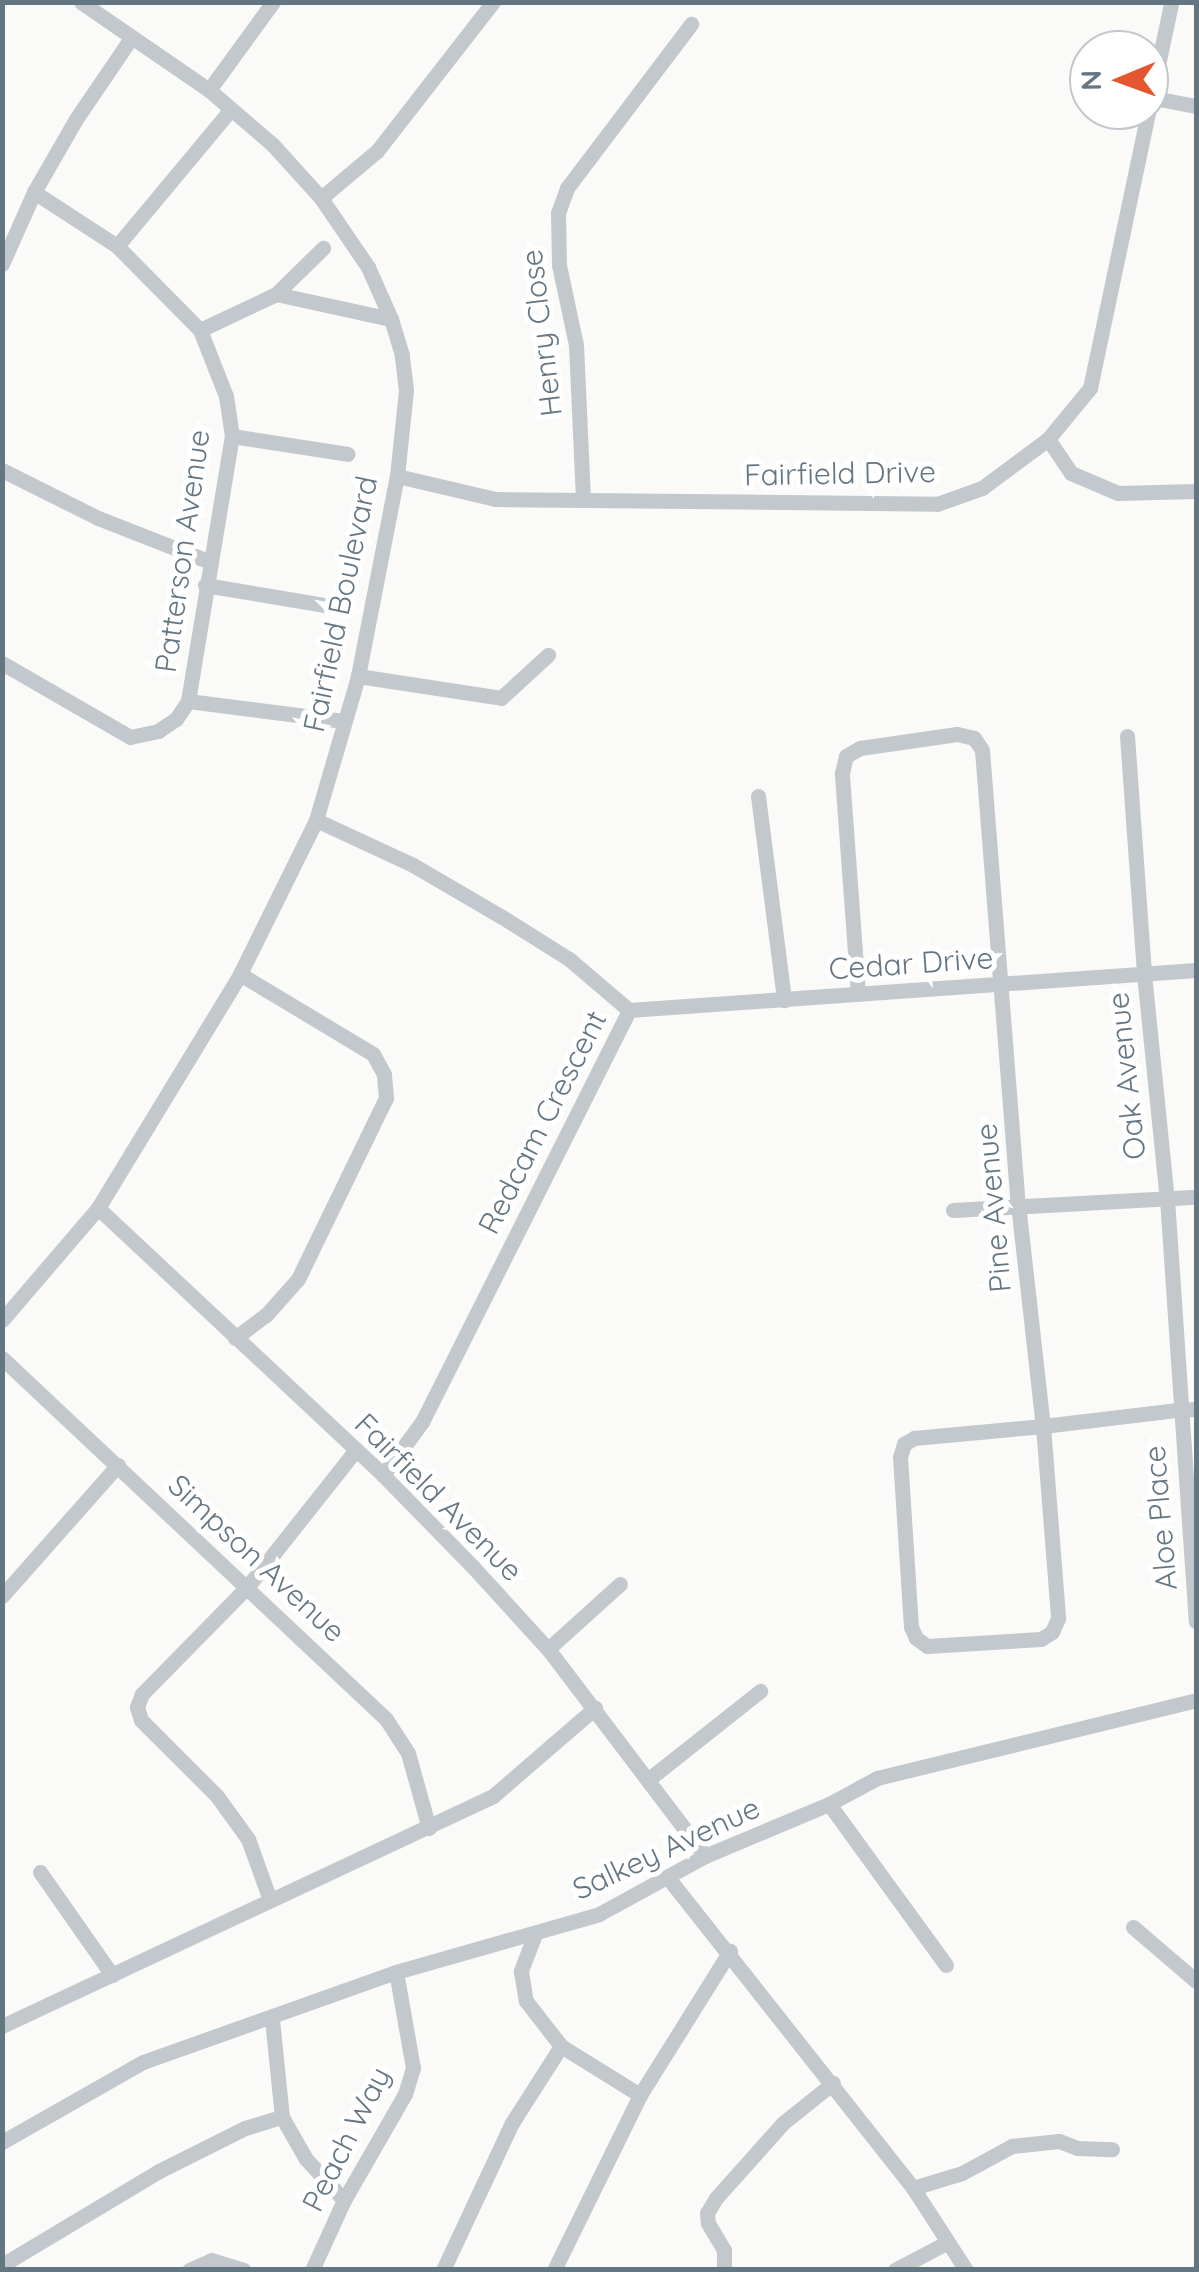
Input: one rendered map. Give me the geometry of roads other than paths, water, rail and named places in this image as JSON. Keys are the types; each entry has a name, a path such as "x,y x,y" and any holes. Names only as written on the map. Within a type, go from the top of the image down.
{"street":[{"name":"Fairfield Boulevard","path":"2,1320 98,1208 240,974 316,820 358,676 397,476 406,390 392,319 368,267 321,198 273,145 209,90 81,2"},
{"path":"209,90 273,2"},
{"path":"321,198 377,150 493,2"},
{"name":"Fairfield Drive","path":"1167,30 1172,2"},
{"name":"Henry Close","path":"582,499 576,345 559,265 558,213 566,188 691,24"},
{"path":"2,264 34,192 76,119 131,38"},
{"path":"1169,101 1196,106"},
{"path":"116,246 230,108"},
{"name":"Fairfield Drive","path":"397,476 495,499 937,504 982,488 1048,439 1090,388 1147,130"},
{"name":"Patterson Avenue","path":"34,192 116,246 200,330 226,396 232,436 188,701"},
{"path":"200,330 276,294 323,248"},
{"path":"276,294 392,319"},
{"path":"232,436 348,454"},
{"path":"1048,439 1070,473 1118,493 1196,491"},
{"path":"2,470 98,518 210,562"},
{"path":"205,585 343,608"},
{"path":"358,676 501,698 548,654"},
{"path":"2,663 130,737 158,731 176,719 188,701 344,722"},
{"name":"Pine Avenue","path":"858,994 842,773 846,756 860,748 956,734 974,738 982,750 1018,1204 1043,1426 1058,1618 1052,1632 1041,1639 927,1646 916,1638 911,1627 900,1457 904,1444 914,1438 1043,1426"},
{"name":"Oak Avenue","path":"1127,736 1144,974 1167,1198 1178,1410"},
{"path":"758,796 784,1000"},
{"name":"Redcam Crescent","path":"316,820 412,865 502,917 570,960 629,1010 422,1422 383,1475"},
{"name":"Cedar Drive","path":"629,1010 1196,970"},
{"path":"235,1338 266,1315 298,1278 386,1098 384,1074 373,1054 240,974"},
{"path":"953,1210 1196,1197"},
{"name":"Fairfield Avenue","path":"98,1208 383,1475 548,1648 705,1856"},
{"name":"Simpson Avenue","path":"2,1358 386,1720 408,1753 429,1828"},
{"path":"1043,1426 1196,1409"},
{"name":"Aloe Place","path":"1178,1410 1196,1620"},
{"path":"270,1900 248,1839 217,1796 141,1720 136,1707 142,1694 248,1586 355,1451"},
{"path":"2,1596 118,1466"},
{"path":"548,1648 620,1584"},
{"path":"649,1779 760,1692"},
{"name":"Salkey Avenue","path":"2,2142 143,2062 207,2036 272,2019 396,1972 599,1914 705,1856 829,1804 876,1778 1196,1700"},
{"path":"2,2026 493,1796 595,1708"},
{"path":"829,1804 946,1964"},
{"path":"40,1872 112,1974"},
{"path":"670,1878 912,2188 966,2270"},
{"path":"1133,1927 1196,1981"},
{"path":"536,1934 521,1971 526,2002 561,2046 640,2095"},
{"path":"554,2270 640,2095 730,1951"},
{"name":"Peach Way","path":"312,2270 344,2200 406,2094 413,2068 396,1972"},
{"path":"272,2019 282,2117 306,2159 344,2200"},
{"path":"443,2270 512,2123 561,2046"},
{"path":"724,2270 724,2250 707,2214 716,2198 783,2123 833,2084"},
{"path":"2,2265 159,2171 245,2128 282,2117"},
{"path":"912,2188 962,2172 1012,2146 1060,2141 1077,2148 1112,2150"},
{"path":"895,2270 946,2243"},
{"path":"189,2270 211,2260 244,2270"}]}
